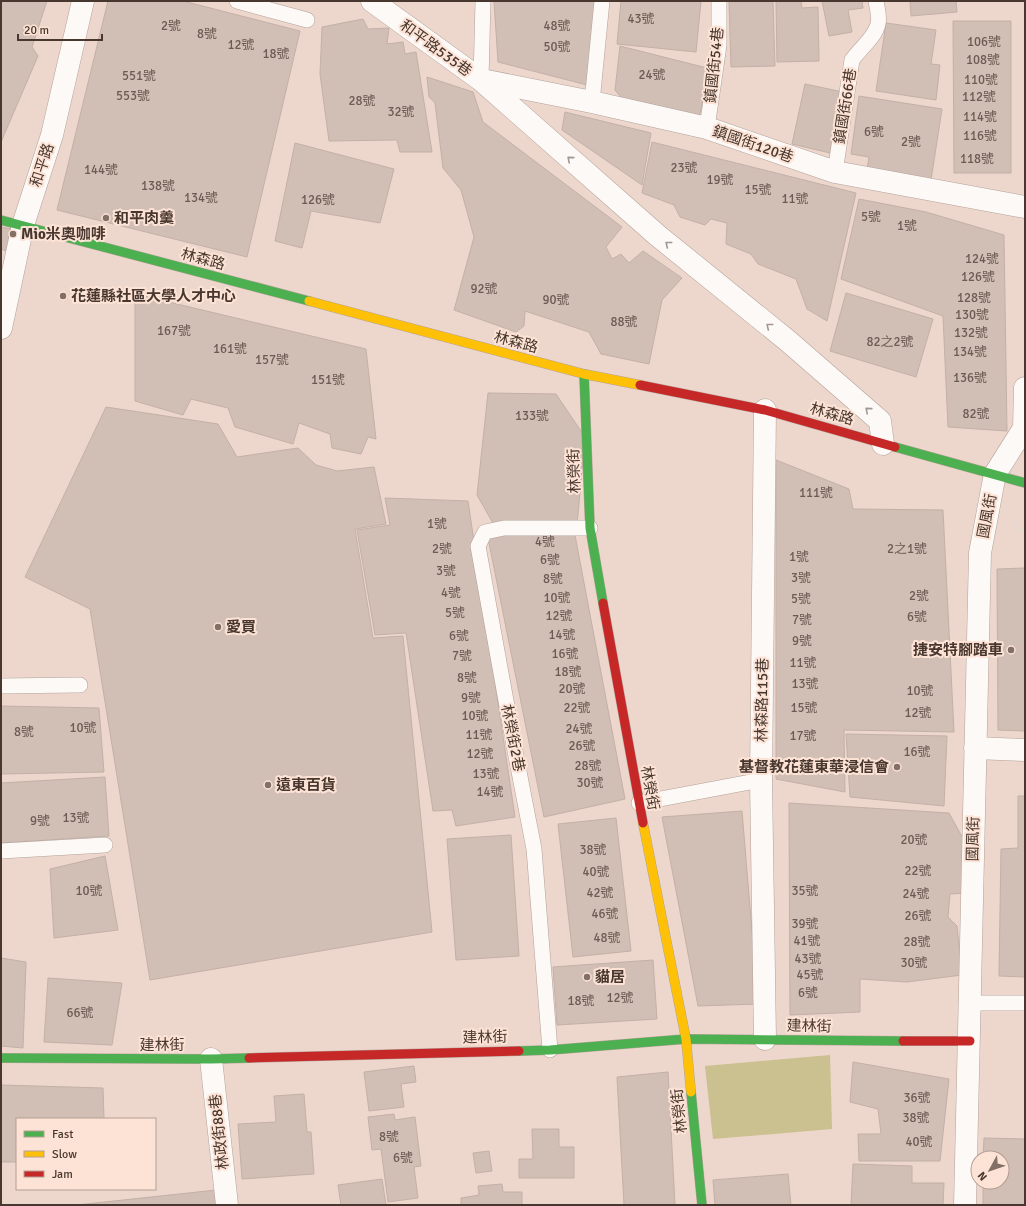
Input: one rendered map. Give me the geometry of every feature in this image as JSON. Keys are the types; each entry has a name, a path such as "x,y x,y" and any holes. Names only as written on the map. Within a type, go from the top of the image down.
{"street":[{"name":"和平路","path":"1,328 23,225 52,135 83,1"},
{"name":"和平路535巷","path":"372,1 481,80 657,235 788,341 880,421 883,444"},
{"name":"鎮國街120巷","path":"481,80 592,102 707,128 834,172 1025,207"},
{"name":"林森路","path":"1,220 584,374 765,410 883,444 1025,482"},
{"name":"林榮街","path":"584,374 590,528 639,803 686,1039 702,1205"},
{"path":"994,474 1024,428 1025,388"},
{"name":"林森路115巷","path":"765,410 761,780 765,1039"},
{"name":"國風街","path":"965,1205 970,1041 969,1003 980,553 994,474"},
{"path":"975,748 1025,750"},
{"name":"建林街","path":"1,1058 211,1059 419,1052 550,1050 686,1039 970,1041"},
{"name":"林政街88巷","path":"211,1059 227,1205"}],"lane":[{"path":"237,1 307,20"},
{"path":"481,80 483,1"},
{"path":"592,102 602,1"},
{"name":"鎮國街54巷","path":"707,128 719,45 719,1"},
{"name":"鎮國街66巷","path":"834,172 852,60 875,33 879,22 876,1"},
{"name":"林榮街2巷","path":"550,1050 534,849 478,546 485,532 504,528 590,528"},
{"path":"1,686 80,685"},
{"path":"639,803 761,780"},
{"path":"1,851 105,845"},
{"path":"969,1003 1025,1003"}],"shaded area":[{"path":"830,1055 832,1129 713,1139 705,1066"}],"building":[{"path":"1,1 47,1 32,47 38,56 1,142"},
{"path":"108,1 183,1 300,31 247,257 57,210"},
{"path":"494,1 595,1 587,85 498,62"},
{"path":"621,1 701,1 696,52 617,44"},
{"path":"729,1 773,1 775,66 731,67"},
{"path":"776,1 801,1 802,8 818,7 819,61 777,62"},
{"path":"822,1 862,1 863,8 848,10 852,32 829,36"},
{"path":"910,1 956,1 957,12 911,16"},
{"path":"363,19 368,29 389,28 387,44 403,42 405,54 416,52 432,152 400,152 397,140 329,141 320,74 322,27"},
{"path":"953,21 1011,21 1011,173 954,173"},
{"path":"886,23 936,30 931,64 940,65 936,100 876,91"},
{"path":"620,46 711,69 699,117 628,106 615,90"},
{"path":"427,77 473,92 483,122 622,227 606,247 612,259 621,254 629,263 643,251 682,278 662,300 649,364 601,354 589,332 525,311 524,326 516,332 454,310 474,237 461,190 443,168 435,103 429,97"},
{"path":"805,84 843,92 830,153 792,144"},
{"path":"859,96 942,109 931,180 867,170 869,157 851,154"},
{"path":"565,112 651,133 642,185 562,130"},
{"path":"652,142 856,193 827,321 807,309 796,279 758,264 751,254 726,244 727,223 711,219 705,225 680,217 674,205 642,193"},
{"path":"295,143 394,169 380,223 311,211 302,248 275,241"},
{"path":"859,199 926,212 1004,235 1007,431 948,427 943,316 841,279"},
{"path":"1,227 17,230 13,253 1,249"},
{"path":"846,293 933,319 916,377 830,351"},
{"path":"135,294 366,349 376,439 368,437 361,454 332,448 330,434 299,423 293,444 235,427 228,408 191,399 183,415 135,401"},
{"path":"488,393 556,394 585,437 577,525 494,525 477,495"},
{"name":"遠東百貨","path":"106,407 218,424 237,457 298,448 316,465 337,471 374,467 386,524 355,529 373,638 403,636 432,932 150,980 90,609 25,577"},
{"path":"776,460 849,489 853,509 943,510 954,732 844,730 845,792 776,779"},
{"path":"385,498 468,501 515,817 456,826 452,810 433,811 406,633 375,635 357,530 390,525"},
{"path":"574,530 625,799 544,817 487,533"},
{"name":"捷安特腳踏車","path":"1025,568 1025,731 998,730 997,569"},
{"path":"1,706 99,708 104,772 1,774"},
{"name":"基督教花蓮東華浸信會","path":"846,734 947,736 944,806 850,797"},
{"path":"105,777 109,836 1,843 1,783"},
{"path":"1018,796 1025,796 1025,977 999,976 1001,849 1018,848"},
{"path":"789,803 949,813 965,842 967,893 950,894 948,917 957,926 962,975 907,982 860,979 860,1012 790,1015"},
{"path":"742,811 758,1004 698,1006 662,817"},
{"path":"616,818 631,951 573,957 558,824"},
{"path":"511,835 519,956 456,960 447,839"},
{"path":"105,856 118,930 54,938 50,869"},
{"path":"1,958 26,962 23,1048 1,1046"},
{"path":"653,960 657,1019 557,1025 553,967"},
{"path":"48,978 122,983 112,1045 44,1042"},
{"path":"853,1062 949,1079 940,1161 859,1161 858,1134 881,1134 878,1109 850,1102"},
{"path":"414,1066 416,1082 401,1084 404,1107 369,1111 364,1072"},
{"path":"668,1072 675,1205 624,1205 617,1077"},
{"path":"1,1085 103,1088 104,1118 16,1118 16,1162 1,1162"},
{"path":"304,1094 307,1132 311,1132 314,1174 242,1179 238,1124 276,1122 274,1096"},
{"path":"394,1114 395,1120 415,1117 421,1166 414,1167 418,1198 388,1202 381,1149 372,1150 368,1117"},
{"path":"532,1129 559,1129 559,1147 574,1147 574,1178 519,1178 519,1159 533,1159"},
{"path":"984,1138 1025,1139 1025,1205 983,1205 983,1190 1010,1190 1010,1150 983,1150"},
{"path":"489,1151 492,1171 476,1173 473,1153"},
{"path":"853,1164 912,1166 912,1183 944,1183 943,1205 851,1205"},
{"path":"788,1174 791,1205 715,1205 713,1180"},
{"path":"382,1179 386,1205 341,1205 338,1185"},
{"path":"502,1184 503,1192 522,1192 522,1205 461,1205 461,1198 479,1195 478,1186"},
{"path":"216,1190 218,1205 77,1205"}],"traffic: fast":[{"path":"1,220 309,301"},
{"path":"584,374 590,528 603,603"},
{"path":"895,447 1025,483"},
{"path":"519,1051 550,1050 686,1039 903,1041"},
{"path":"1,1058 249,1058"},
{"path":"691,1092 702,1205"}],"traffic: slow":[{"path":"309,301 584,374 640,385"},
{"path":"643,823 686,1039 691,1092"}],"traffic: jam":[{"path":"640,385 765,410 895,447"},
{"path":"603,603 643,823"},
{"path":"903,1041 970,1041"},
{"path":"249,1058 519,1051"}],"place":[{"name":"和平肉羹","path":"106,218"},
{"name":"Mio米奧咖啡","path":"13,234"},
{"name":"花蓮縣社區大學人才中心","path":"63,296"},
{"name":"愛買","path":"218,627"},
{"name":"捷安特腳踏車","path":"1011,650"},
{"name":"基督教花蓮東華浸信會","path":"897,767"},
{"name":"遠東百貨","path":"268,785"},
{"name":"貓居","path":"587,977"}]}
